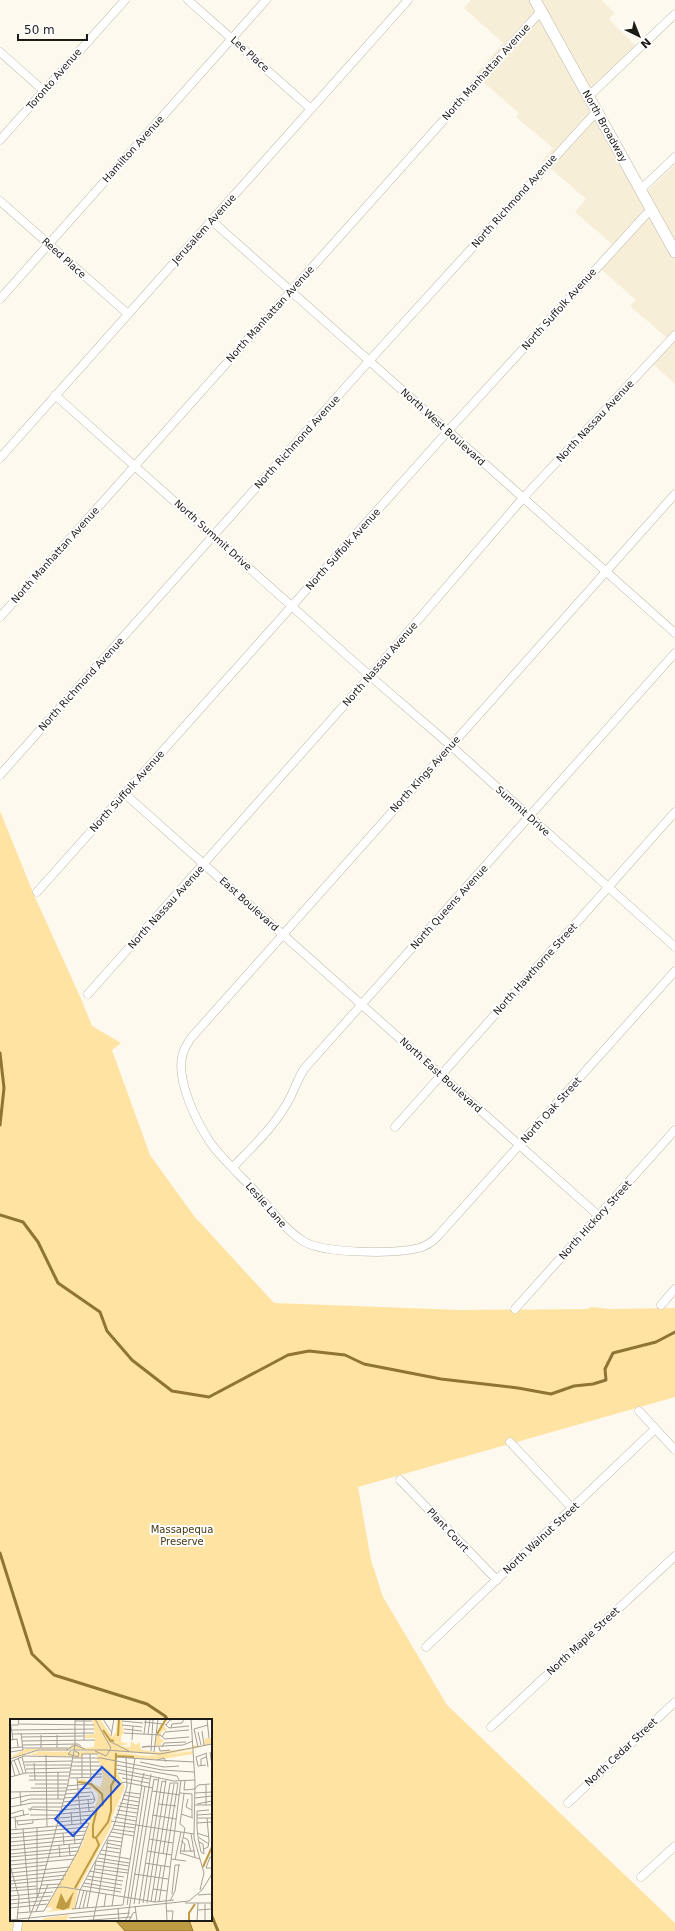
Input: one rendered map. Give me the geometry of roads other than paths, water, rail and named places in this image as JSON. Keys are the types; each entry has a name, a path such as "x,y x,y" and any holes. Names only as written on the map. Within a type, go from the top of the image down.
{"main road":[{"name":"North Broadway","path":"537,3 675,252"}],"street":[{"name":"Toronto Avenue","path":"0,140 125,0"},
{"name":"Lee Place","path":"188,0 311,109"},
{"name":"Hamilton Avenue","path":"0,299 266,0"},
{"name":"Jerusalem Avenue","path":"0,458 408,0"},
{"name":"North Manhattan Avenue","path":"0,617 290,291 537,3"},
{"path":"589,96 675,14"},
{"path":"0,52 44,91"},
{"name":"North Richmond Avenue","path":"0,775 369,361 597,111"},
{"path":"640,190 675,157"},
{"name":"Reed Place","path":"0,201 128,314"},
{"name":"North Suffolk Avenue","path":"37,892 448,431 651,209"},
{"name":"North West Boulevard","path":"211,220 675,633"},
{"name":"North Nassau Avenue","path":"88,994 370,676 523,498 675,335"},
{"name":"North Summit Drive","path":"55,395 370,676"},
{"name":"North Kings Avenue","path":"182,1057 190,1038 675,494"},
{"name":"North Queens Avenue","path":"233,1167 266,1134 277,1119 288,1103 304,1069 675,653"},
{"name":"Summit Drive","path":"370,676 450,745 529,818 675,947"},
{"name":"East Boulevard","path":"125,794 283,934"},
{"name":"North Hawthorne Street","path":"395,1127 675,812"},
{"name":"North East Boulevard","path":"283,934 598,1216"},
{"name":"North Oak Street","path":"424,1246 437,1237 675,971"},
{"name":"Leslie Lane","path":"182,1057 181,1072 184,1084 198,1120 210,1142 288,1229 304,1242 319,1248 337,1250 405,1250 424,1246"},
{"name":"North Hickory Street","path":"515,1309 675,1130"},
{"path":"661,1305 675,1289"},
{"path":"639,1411 675,1450"},
{"name":"North Walnut Street","path":"426,1646 655,1429"},
{"path":"510,1442 572,1508"},
{"name":"Plant Court","path":"400,1480 496,1580"},
{"name":"North Maple Street","path":"491,1727 675,1556"},
{"name":"North Cedar Street","path":"568,1803 675,1702"},
{"path":"641,1877 675,1846"}],"waterway":[{"path":"0,1053 4,1088 0,1125"},
{"path":"0,1215 23,1222 38,1242 58,1283 100,1312 107,1331 132,1360 172,1391 209,1397 288,1355 309,1351 345,1355 364,1364 441,1379 518,1388 551,1394 574,1386 593,1384 606,1380 605,1369 613,1353 656,1342 675,1332"},
{"path":"0,1553 32,1654 54,1675 147,1704 167,1719"},
{"path":"212,1916 218,1931"}],"park label":[{"name":"Massapequa Preserve","path":"182,1534"}]}
